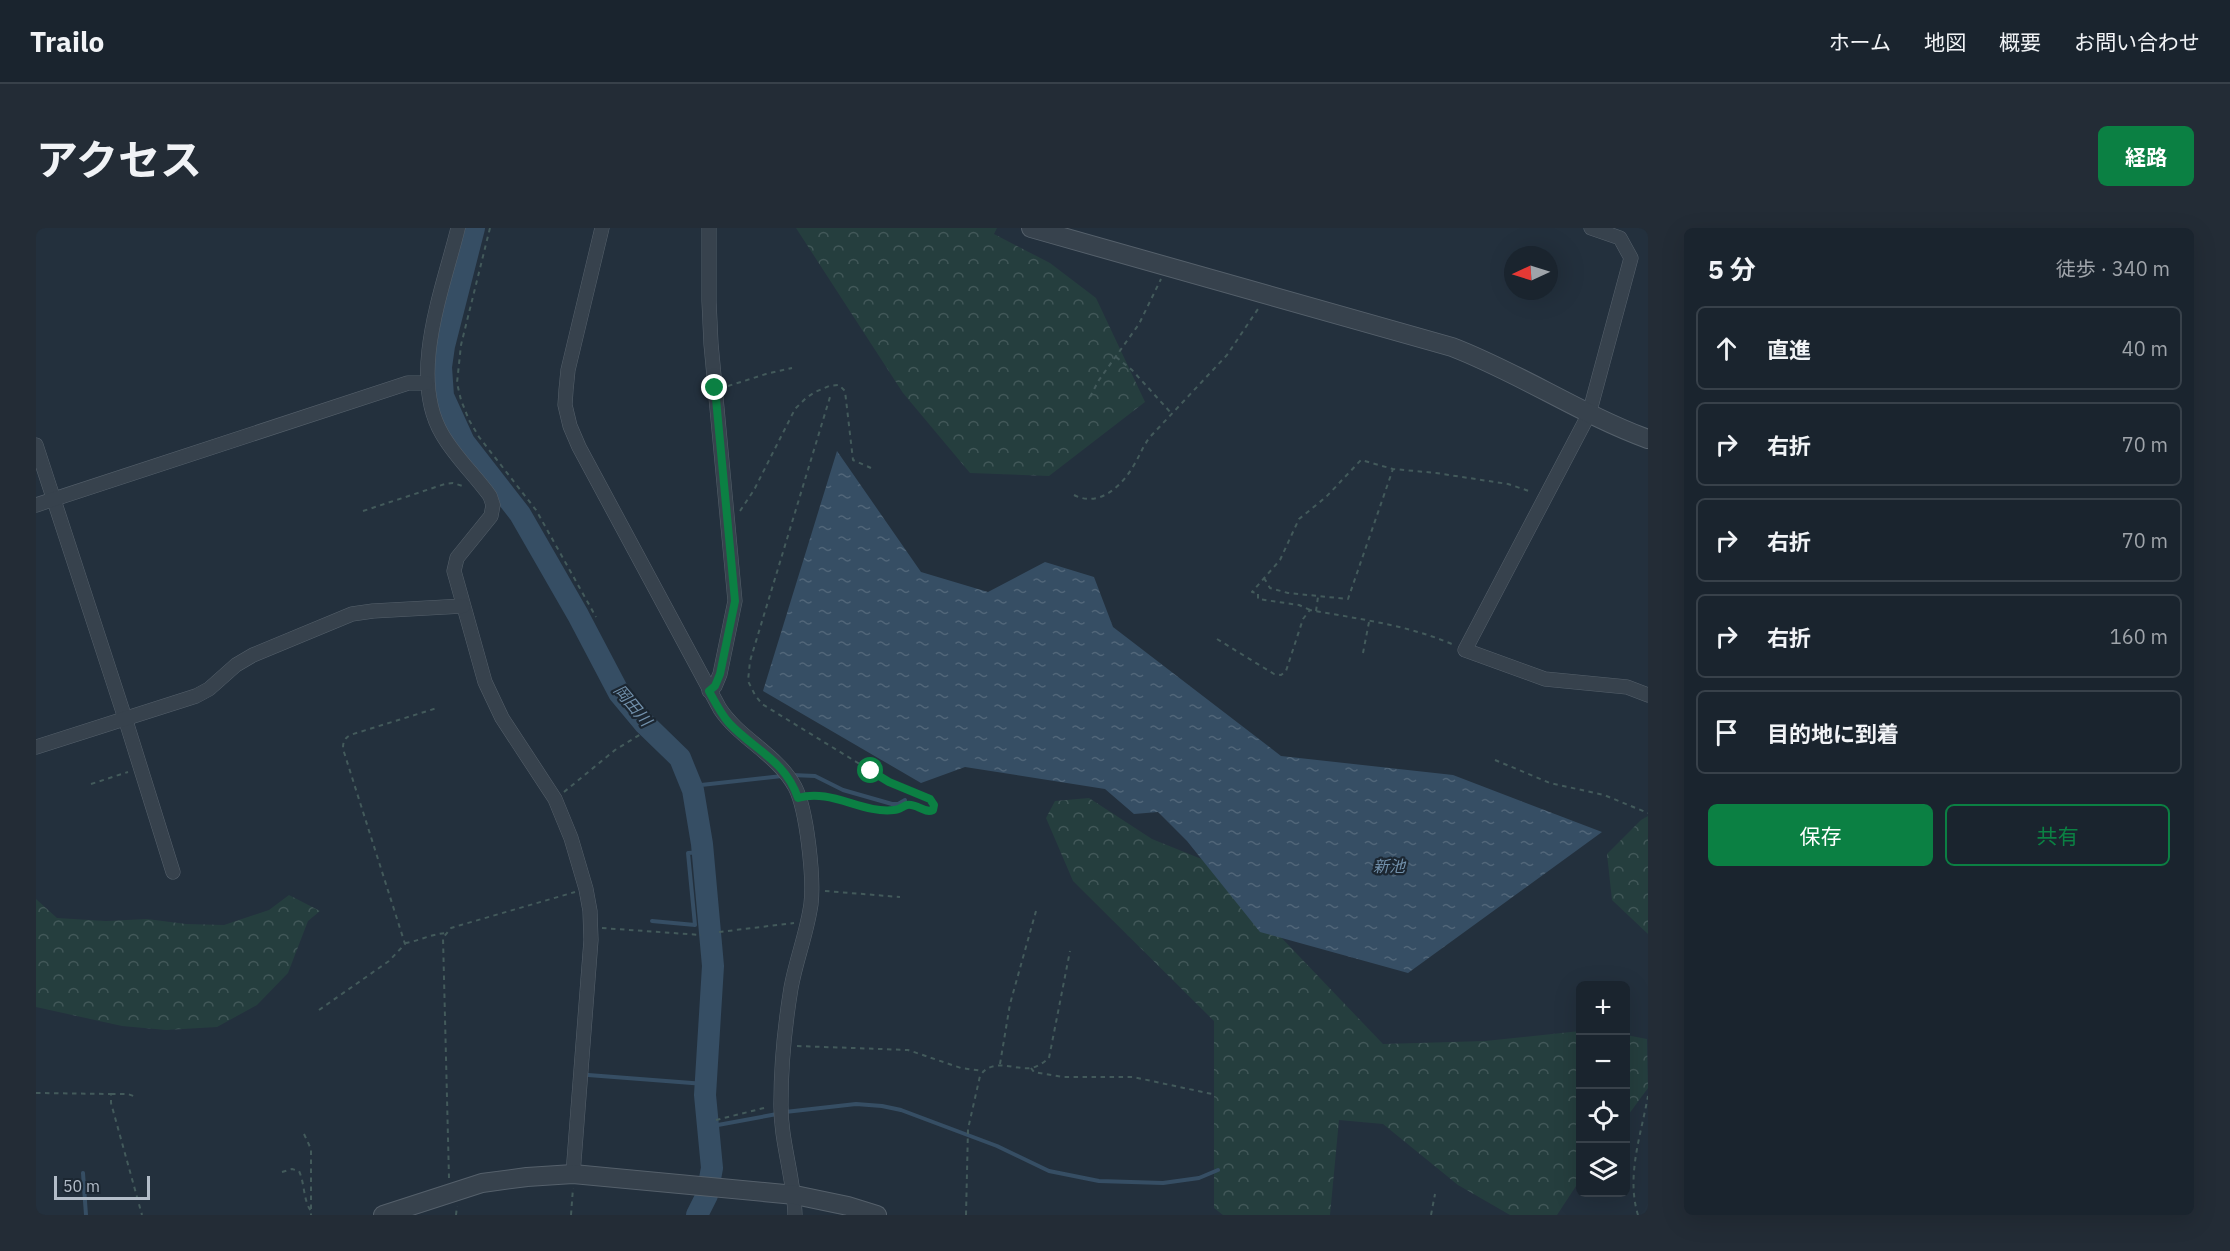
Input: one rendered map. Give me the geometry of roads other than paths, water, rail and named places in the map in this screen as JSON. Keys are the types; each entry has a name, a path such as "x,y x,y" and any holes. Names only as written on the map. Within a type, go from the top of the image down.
{"street":[{"path":"458,228 430,342 426,383 430,408 440,432 490,496 494,505 491,516 457,558 455,579 485,681 502,718 555,799 571,838 586,889 591,927 573,1174"},
{"path":"602,228 568,370 565,405 568,416 579,447 709,691 730,723 775,761 795,788 803,812 812,890 807,922 791,988 781,1105 795,1195 795,1215"},
{"path":"709,228 708,301 735,601 720,674 715,686 709,691"},
{"path":"1031,228 1472,355 1500,367 1589,414 1648,439"},
{"path":"1591,228 1620,238 1631,258 1589,414 1465,650 1545,679 1627,687 1648,695"},
{"path":"36,505 408,383 426,383"},
{"path":"36,445 173,872"},
{"path":"36,747 196,696 209,689 236,665 253,654 352,614 463,606"},
{"path":"383,1215 453,1192 502,1180 573,1174 795,1195 878,1215"}],"water":[{"name":"新池","path":"837,451 921,572 988,592 1045,562 1094,577 1113,627 1281,756 1453,775 1602,832 1408,973 1260,932 1187,841 1158,812 1134,814 1105,789 965,767 921,783 763,691"}],"waterway":[{"name":"岡田川","path":"474,228 444,346 441,367 443,396 464,442 520,514 578,615 619,693 644,723 680,758 693,790 702,844 713,966 705,1095 712,1168 707,1195 697,1215"},
{"path":"792,775 815,776 843,790 892,804 905,800"},
{"path":"692,786 782,776"},
{"path":"652,921 695,925 688,853 703,852"},
{"path":"588,1075 705,1084"},
{"path":"785,1112 856,1104 901,1110 997,1146 1049,1171 1099,1181 1163,1183 1199,1178 1218,1170"},
{"path":"707,1127 777,1114"},
{"path":"83,1173 86,1215"}]}
